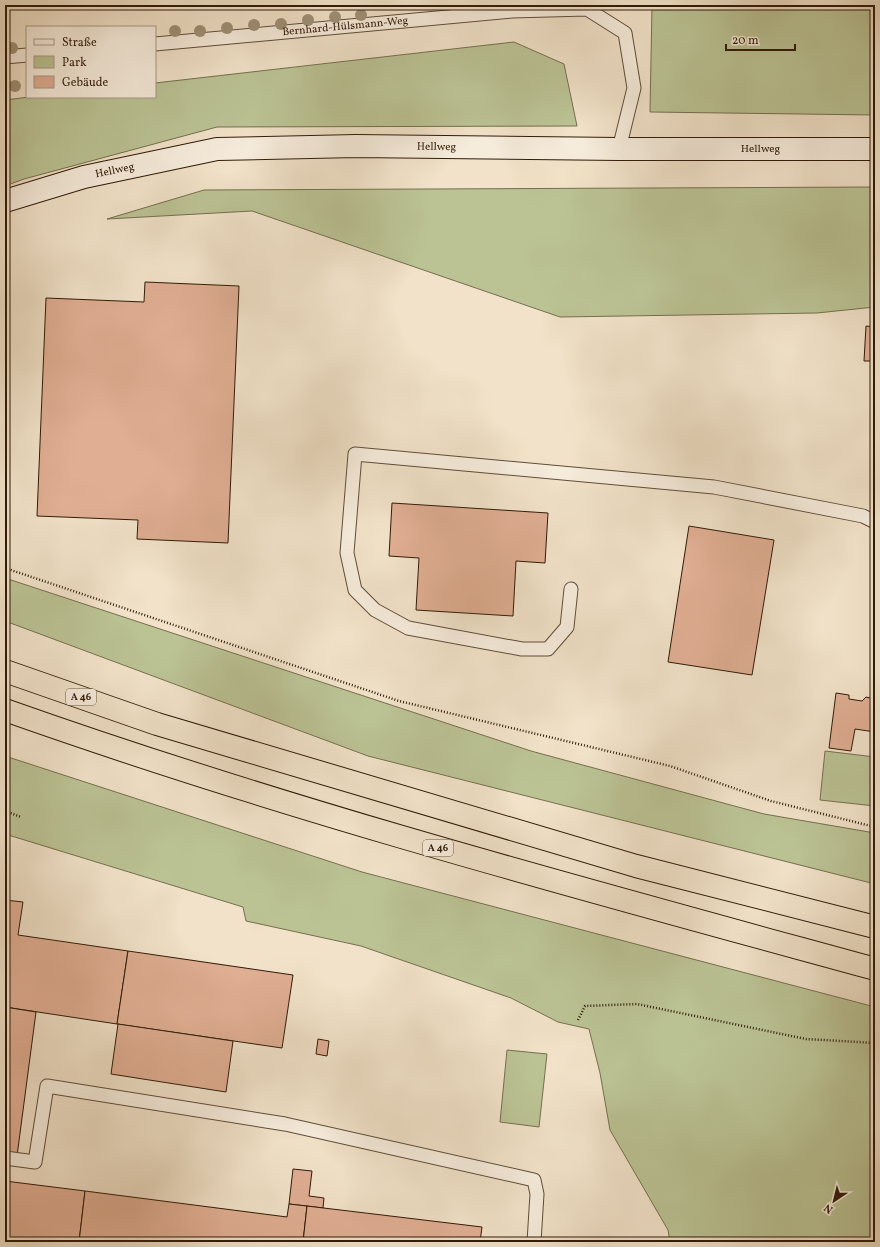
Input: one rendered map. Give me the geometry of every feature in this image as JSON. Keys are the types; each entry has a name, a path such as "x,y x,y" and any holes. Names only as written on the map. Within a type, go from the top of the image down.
{"highway":[{"name":"A 46","path":"5,671 157,724 636,866 875,927"},
{"name":"A 46","path":"5,710 79,737 354,824 875,970"}],"street":[{"name":"Hellweg","path":"5,201 84,177 217,149 356,146 619,149 875,149"}],"lane":[{"name":"Bernhard-Hülsmann-Weg","path":"156,44 512,11 587,9 625,33 634,88 619,149"},
{"path":"5,58 26,56"},
{"path":"571,590 567,627 548,649 522,649 408,628 375,610 355,590 347,552 355,454 714,487 863,516 875,522"},
{"path":"5,1158 35,1162 47,1086 285,1124 534,1180 537,1194 534,1242"}],"path":[{"path":"5,568 399,701 670,766 772,801 875,827"},
{"path":"5,811 21,817"},
{"path":"578,1020 585,1006 637,1004 806,1040 875,1043"}],"green space":[{"path":"652,5 875,5 875,115 650,112"},
{"path":"514,42 564,64 577,126 217,127 24,179 5,186 5,100 26,97 156,98 156,83"},
{"path":"875,187 875,307 817,313 560,317 252,211 107,219 204,190"},
{"path":"5,578 531,751 764,814 875,833 875,884 368,756 5,621"},
{"path":"825,751 875,757 875,806 820,800"},
{"path":"5,756 362,872 875,1007 875,1242 670,1242 668,1230 610,1130 600,1073 589,1029 558,1022 511,998 361,946 246,921 243,907 5,834"},
{"path":"507,1050 547,1054 539,1127 500,1122"}],"building":[{"path":"145,282 239,286 228,543 137,539 138,520 37,516 46,298 144,302"},
{"path":"866,326 875,327 875,361 864,361"},
{"path":"392,503 548,513 545,563 516,561 513,616 416,610 419,558 389,556"},
{"path":"689,526 774,540 752,675 668,662"},
{"path":"836,693 849,695 849,699 862,701 866,697 875,699 875,732 855,729 851,751 829,748"},
{"path":"5,900 23,902 18,935 128,951 117,1024 5,1007"},
{"path":"128,951 293,975 282,1048 117,1024"},
{"path":"5,1007 36,1012 17,1156 5,1154"},
{"path":"118,1024 233,1041 226,1092 111,1074"},
{"path":"318,1039 329,1041 327,1056 316,1054"},
{"path":"293,1169 312,1171 309,1196 324,1198 323,1208 289,1204"},
{"path":"5,1181 85,1191 79,1242 5,1242"},
{"path":"85,1191 287,1217 289,1204 307,1206 303,1242 79,1242"},
{"path":"307,1206 482,1227 480,1242 303,1242"}]}
